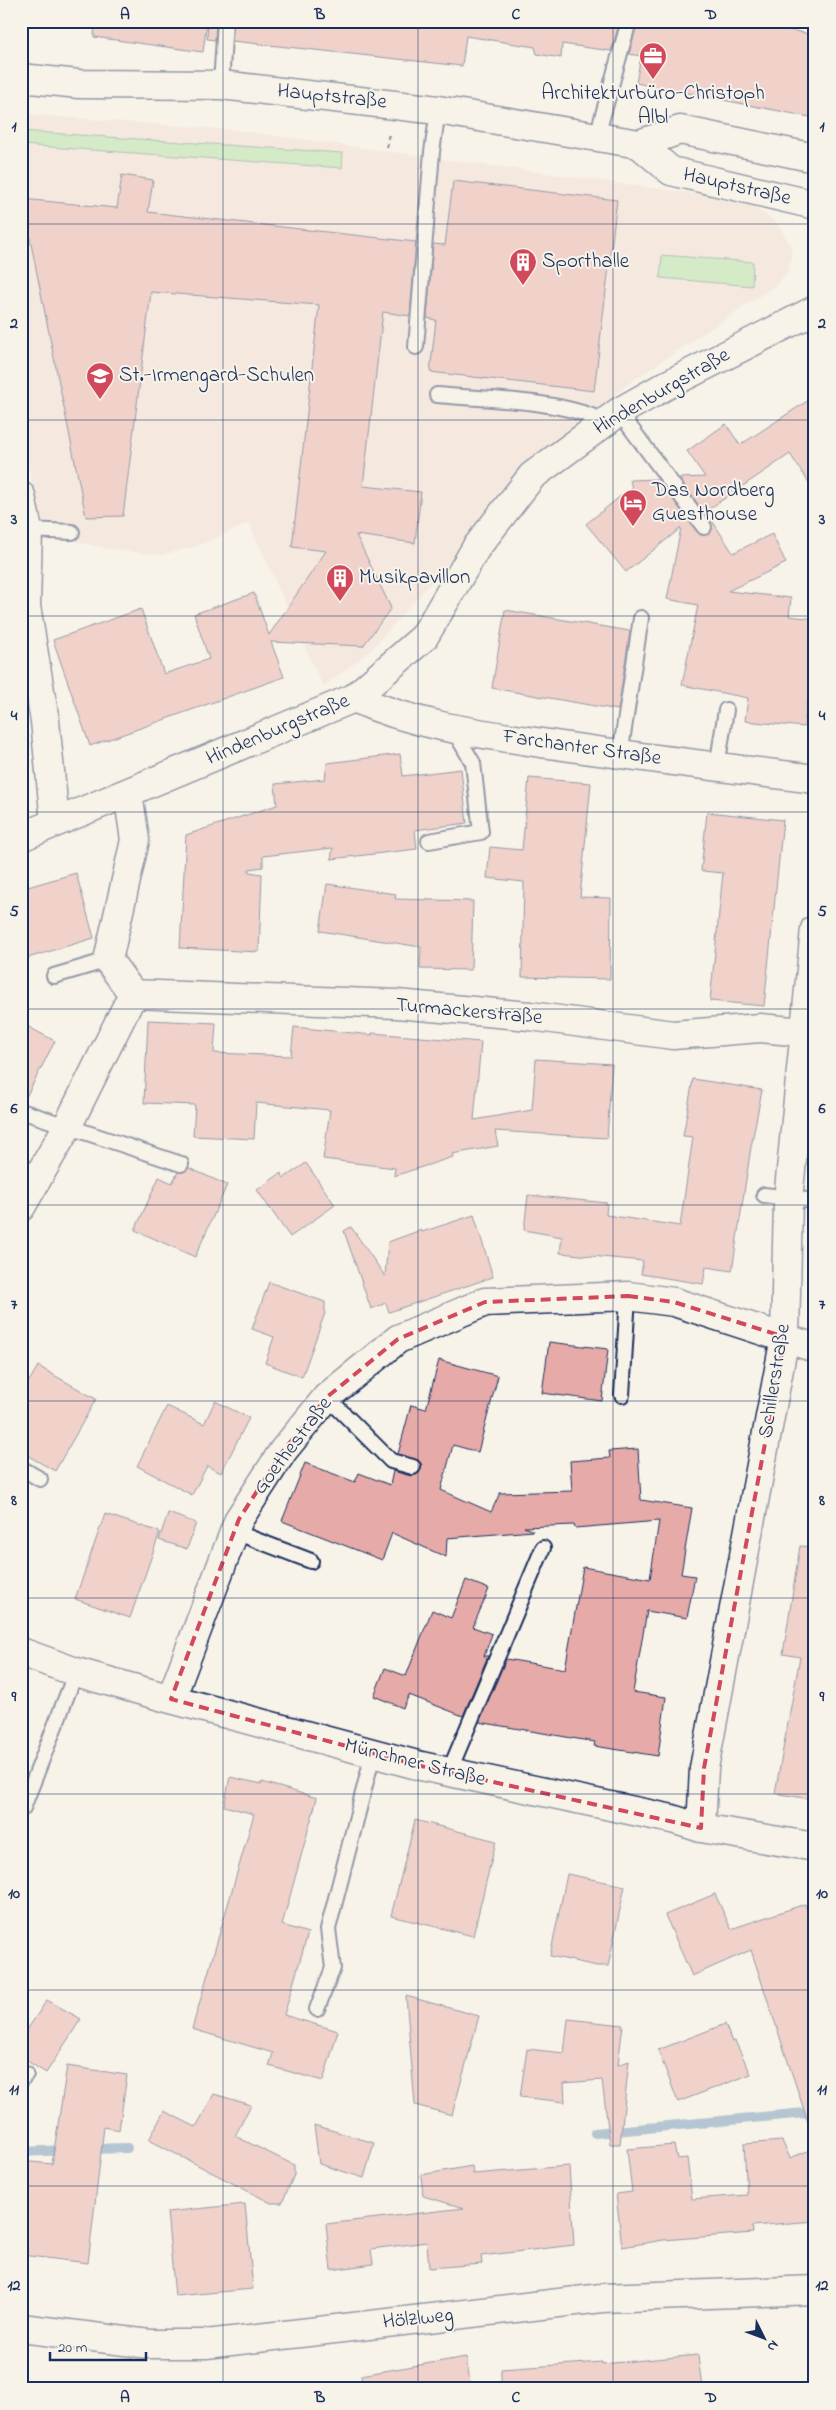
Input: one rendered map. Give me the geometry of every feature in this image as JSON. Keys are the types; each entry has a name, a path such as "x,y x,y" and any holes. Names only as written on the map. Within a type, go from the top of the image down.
{"street":[{"name":"Hauptstraße","path":"21,78 79,84 221,85 438,110 639,144 671,171 815,205"},
{"name":"Hauptstraße","path":"639,144 680,130 815,158"},
{"name":"Hindenburgstraße","path":"21,837 354,698 424,637 476,548 532,476 612,416 665,386 815,310"},
{"path":"21,496 28,530 24,606 45,721 55,822"},
{"name":"Farchanter Straße","path":"354,698 384,712 452,730 620,755 815,779"},
{"path":"21,1207 67,1127 133,994 108,960 135,840 128,793"},
{"name":"Schillerstraße","path":"701,1828 704,1768 785,1337 789,1199 807,1049 815,929"},
{"name":"Turmackerstraße","path":"133,994 397,1004 530,1016 673,1035 760,1028 807,1049"},
{"name":"Goethestraße","path":"171,1699 239,1519 284,1451 327,1397 398,1339 485,1302 628,1296 674,1302 815,1348"},
{"name":"Münchner Straße","path":"21,1652 76,1672 373,1754 672,1819 701,1828 815,1847"},
{"name":"Hölzlweg","path":"21,2328 149,2344 206,2344 602,2298 732,2294 807,2288 815,2290"}],"lane":[{"path":"221,85 225,21"},
{"path":"597,136 628,21"},
{"path":"416,347 432,152 438,110"},
{"path":"437,395 532,404 612,416 704,527"},
{"path":"28,530 72,532"},
{"path":"620,755 641,618"},
{"path":"717,767 726,710"},
{"path":"429,840 481,832 472,763 452,730"},
{"path":"54,976 108,960"},
{"path":"21,1111 181,1164"},
{"path":"622,1395 628,1296"},
{"path":"327,1397 391,1461 413,1467"},
{"path":"21,1468 40,1479"},
{"path":"235,1532 311,1561"},
{"path":"449,1772 543,1548"},
{"path":"23,1808 76,1672"},
{"path":"317,2009 333,1968 328,1929 373,1754"}],"highlighted area":[{"path":"628,1296 674,1302 785,1337 704,1768 701,1828 421,1766 171,1699 239,1519 283,1451 327,1397 398,1339 485,1302"}],"shaded area":[{"name":"St.-Irmengard-Schulen","path":"21,114 234,130 720,197 746,202 777,223 791,246 792,258 787,273 776,285 631,382 555,443 369,652 323,687 249,523 198,546 161,555 109,549 42,534 21,425"}],"green space":[{"path":"21,131 343,153 342,168 21,145"},
{"path":"662,255 753,262 752,286 660,278"}],"building":[{"path":"95,21 207,21 203,52 94,37"},
{"path":"208,21 216,21 215,40 207,39"},
{"path":"234,21 620,21 611,51 562,44 561,58 537,54 535,47 466,36 462,66 232,41"},
{"path":"638,21 791,21 789,30 815,35 815,118 636,83 641,56 629,54"},
{"name":"St.-Irmengard-Schulen","path":"122,175 153,180 148,212 416,242 410,316 383,312 363,486 421,492 415,543 356,535 391,608 363,646 271,642 284,677 90,746 53,640 141,609 164,674 209,659 194,614 254,593 269,635 326,551 292,547 319,305 151,292 123,516 86,517 22,199 117,208"},
{"name":"Sporthalle","path":"453,181 617,200 594,391 430,372 436,320 427,318 433,244 445,245"},
{"path":"815,396 815,492 790,454 706,511 733,553 772,534 786,563 728,591 791,598 789,616 815,619 815,703 807,702 804,727 745,721 748,698 682,685 698,605 667,599 681,528 626,572 586,524 627,491 633,493 630,480 658,479 697,532 701,535 709,534 712,530 711,522 679,478 705,477 687,451 726,424 740,445"},
{"path":"505,610 630,631 618,710 492,688"},
{"path":"400,754 403,776 461,769 467,823 415,830 417,849 331,859 333,848 263,856 263,867 249,869 249,872 262,874 259,952 180,948 186,835 277,805 275,784 325,779 327,763"},
{"path":"529,778 591,783 580,897 611,898 610,979 522,977 524,882 487,878 490,847 522,850"},
{"path":"707,812 783,820 764,1006 710,1001 723,873 701,871"},
{"path":"76,873 94,938 21,960 21,889"},
{"path":"327,884 396,894 395,899 473,901 471,970 420,969 421,947 320,931"},
{"path":"148,1020 216,1023 214,1053 291,1056 294,1027 372,1035 372,1033 481,1042 474,1120 532,1110 536,1059 612,1064 607,1138 495,1131 498,1146 452,1154 453,1157 394,1176 395,1168 323,1159 330,1110 256,1103 254,1139 193,1136 195,1105 144,1103"},
{"path":"21,1023 55,1041 23,1103 21,1102"},
{"path":"693,1079 762,1090 751,1147 732,1271 706,1267 703,1284 641,1274 643,1261 560,1253 562,1237 524,1230 528,1195 607,1203 606,1215 680,1226 693,1137 683,1136"},
{"path":"306,1163 335,1205 290,1237 257,1190 281,1173 284,1178"},
{"path":"189,1168 227,1185 195,1257 135,1230 159,1177 172,1183 178,1172 183,1172"},
{"path":"474,1215 493,1277 389,1312 386,1303 371,1309 344,1231 351,1227 385,1276 388,1242 421,1230 422,1232"},
{"path":"269,1282 325,1302 325,1313 302,1377 265,1363 274,1337 252,1329"},
{"path":"549,1342 608,1349 602,1401 542,1393"},
{"path":"439,1360 498,1376 478,1452 453,1445 441,1490 491,1512 500,1493 572,1491 570,1461 610,1458 609,1451 638,1449 641,1500 692,1508 681,1574 695,1576 687,1618 647,1611 633,1692 666,1697 658,1756 594,1746 595,1742 479,1722 506,1659 565,1669 583,1567 650,1579 659,1521 575,1528 574,1525 524,1527 533,1531 447,1538 446,1557 392,1533 382,1560 282,1521 305,1463 355,1482 359,1473 390,1485 393,1471 411,1476 419,1473 422,1465 419,1461 398,1454 411,1405 426,1409"},
{"path":"38,1366 96,1399 55,1471 21,1452 21,1395"},
{"path":"215,1401 249,1418 221,1473 207,1466 192,1495 137,1466 167,1406 204,1424"},
{"path":"168,1513 196,1523 187,1549 159,1540"},
{"path":"105,1514 160,1532 130,1618 75,1599"},
{"path":"800,1546 815,1547 815,1800 775,1793 800,1657 783,1654"},
{"path":"466,1580 489,1589 473,1627 492,1634 484,1656 488,1656 463,1716 409,1695 403,1708 374,1696 385,1668 406,1676 432,1610 451,1618"},
{"path":"230,1777 262,1784 262,1782 317,1798 282,1925 308,1933 284,2015 338,2031 323,2081 269,2066 273,2053 192,2029 254,1814 224,1806"},
{"path":"415,1820 496,1841 473,1936 391,1916"},
{"path":"567,1874 625,1886 608,1966 597,1966 550,1956"},
{"path":"715,1894 731,1929 805,1904 815,1932 815,2128 810,2128 751,1950 692,1976 665,1915"},
{"path":"406,1996 479,2016 452,2115 415,2105"},
{"path":"47,2000 81,2019 46,2073 21,2057 21,2039"},
{"path":"568,2019 623,2025 618,2065 629,2061 620,2144 610,2144 602,2080 564,2083 565,2102 520,2097 527,2049 564,2053"},
{"path":"725,2024 732,2042 735,2041 751,2074 678,2102 658,2050"},
{"path":"67,2066 127,2075 119,2130 104,2127 88,2263 21,2255 21,2161 52,2164"},
{"path":"214,2094 251,2105 235,2136 294,2165 294,2175 282,2203 271,2203 149,2140 164,2111 196,2127"},
{"path":"314,2125 374,2143 364,2178 319,2164"},
{"path":"782,2141 790,2158 815,2148 815,2221 752,2226 753,2233 663,2240 622,2247 616,2194 632,2192 627,2149 674,2145 677,2159 687,2158 692,2199 747,2195 744,2144"},
{"path":"472,2166 473,2174 569,2166 574,2245 481,2256 482,2264 429,2268 427,2242 371,2249 373,2264 331,2270 326,2224 464,2208 423,2196 421,2175"},
{"path":"245,2204 253,2289 175,2296 167,2212"},
{"path":"698,2355 702,2389 501,2389 501,2369 602,2362 602,2364"},
{"path":"466,2357 471,2389 362,2389 361,2375"}],"waterway":[{"path":"595,2133 815,2112"},
{"path":"90,2149 127,2148"},
{"path":"21,2152 68,2150"}],"place":[{"name":"Architekturbüro-Christoph Albl","path":"653,80"},
{"name":"Sporthalle","path":"523,286"},
{"name":"St.-Irmengard-Schulen","path":"100,400"},
{"name":"Das Nordberg Guesthouse","path":"633,527"},
{"name":"Musikpavillon","path":"340,602"}]}
